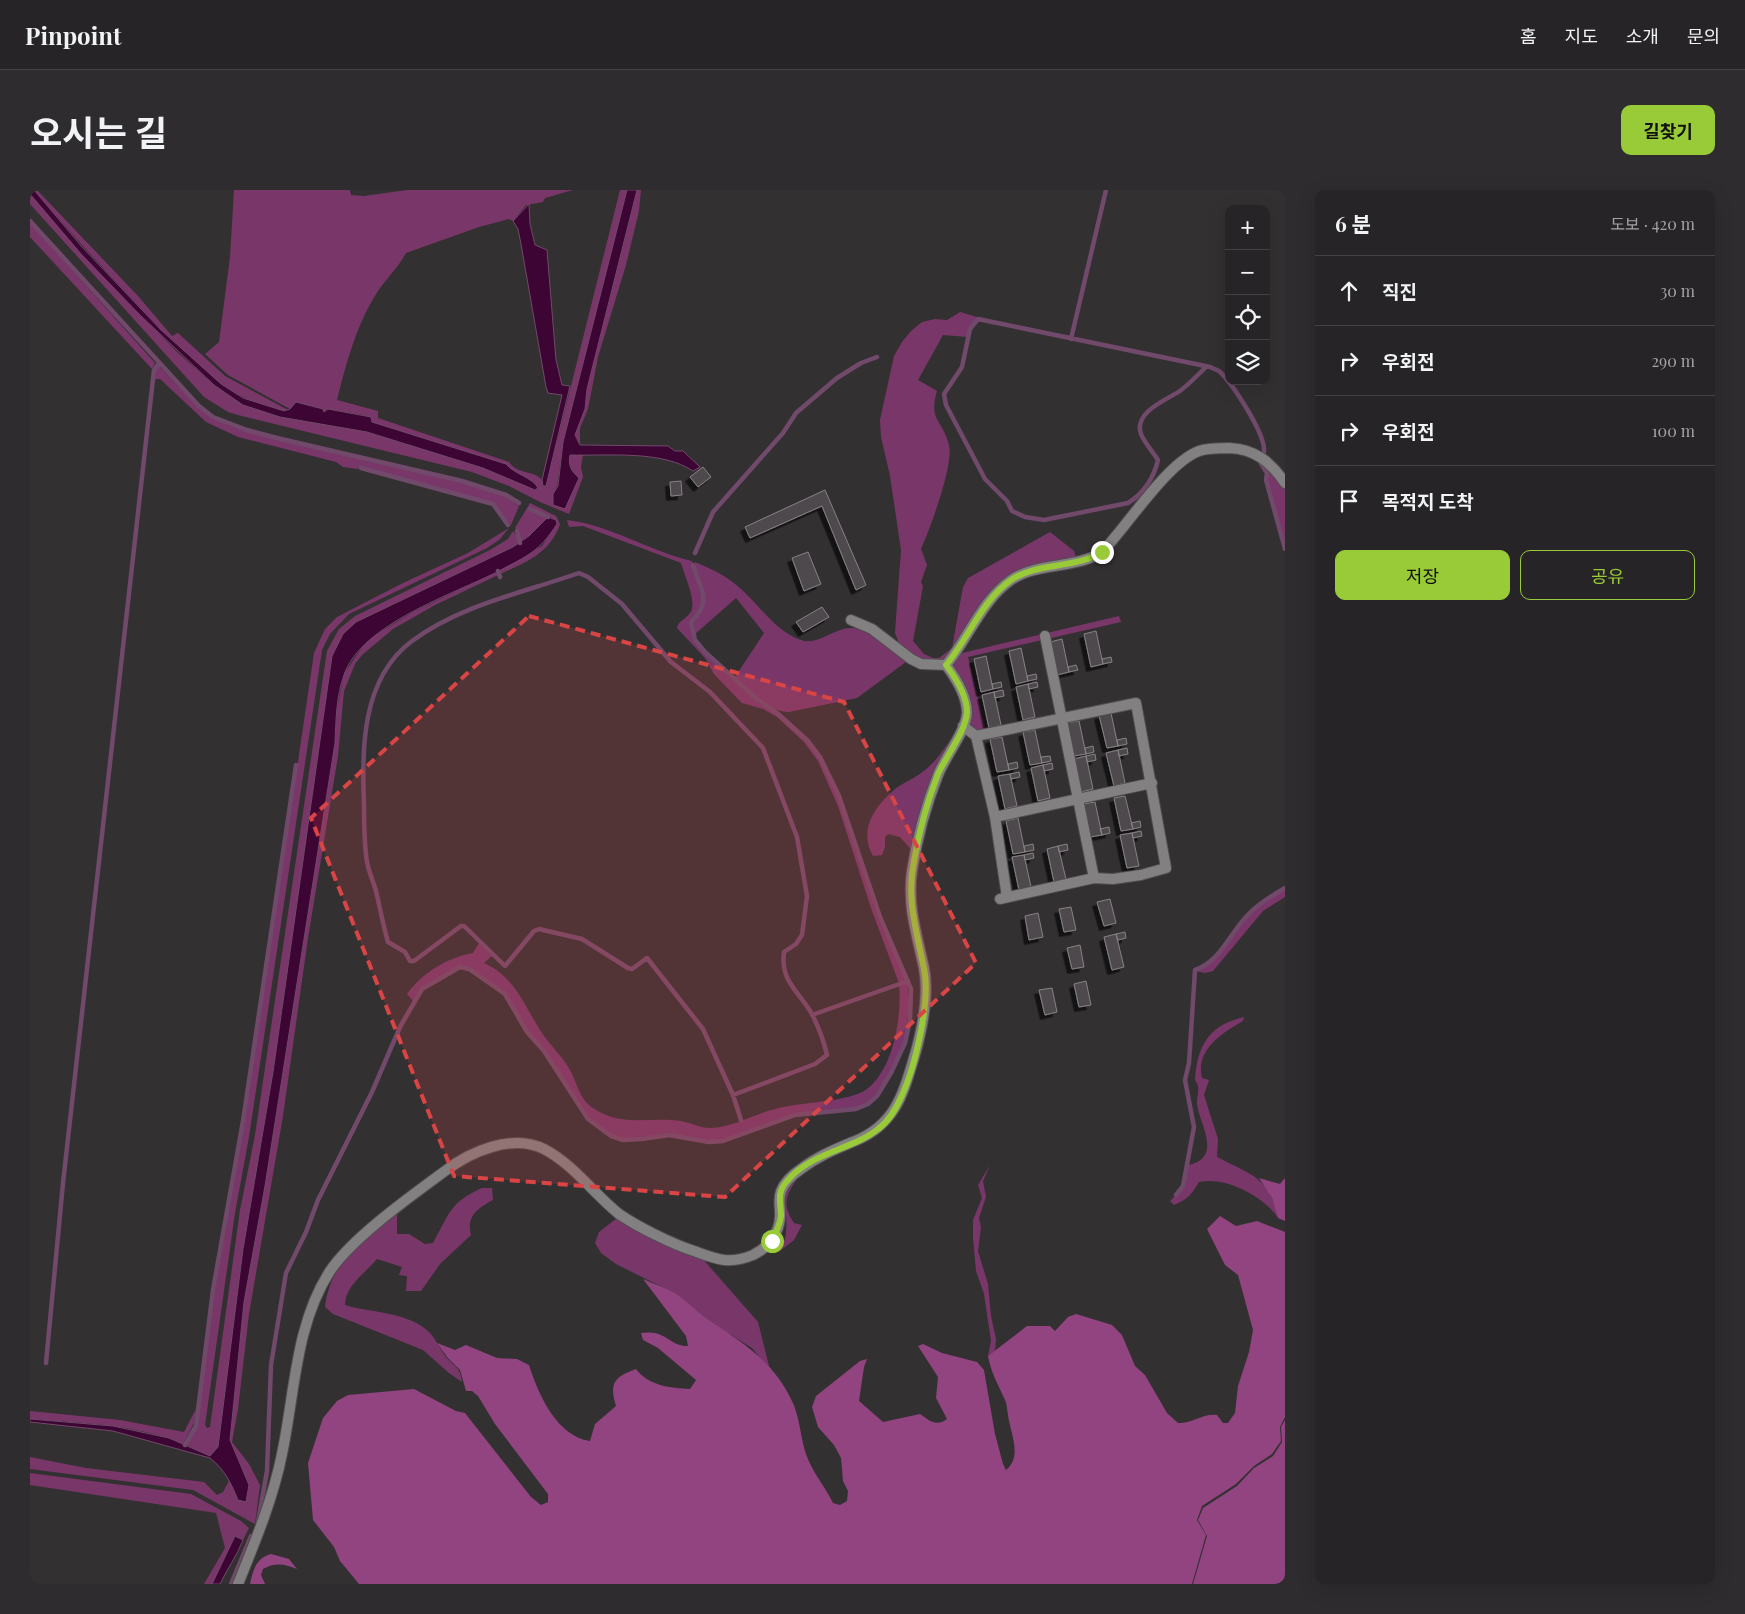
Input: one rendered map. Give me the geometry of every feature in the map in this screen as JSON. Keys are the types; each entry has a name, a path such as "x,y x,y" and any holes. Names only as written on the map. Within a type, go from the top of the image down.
{"street":[{"path":"946,665 994,595 1012,579 1047,568 1090,560 1102,552 1171,470 1201,450 1216,448 1236,449 1254,453 1265,459 1285,482"},
{"path":"238,1584 260,1530 281,1459 307,1317 328,1273 346,1250 446,1170 477,1152 498,1146 528,1145 542,1148 559,1159 623,1217 680,1246 723,1261 740,1260 757,1254 772,1241 781,1216 778,1203 786,1181 814,1160 878,1130 888,1119 903,1094 922,1025 925,971 911,907 910,885 914,861 938,774 963,726 967,712 955,678 946,665 916,662 872,629 851,620"},
{"path":"1044,636 1094,878"},
{"path":"963,726 976,736 995,817 1003,898 1094,878 1122,878 1166,868 1136,703 976,736"},
{"path":"995,817 1077,801 1152,783"}],"highlighted area":[{"path":"529,616 844,702 976,963 725,1197 454,1176 311,818"}],"shaded area":[{"path":"30,190 34,190 82,247 161,330 221,384 243,398 284,411 290,409 296,402 323,409 324,412 328,409 371,417 372,422 506,464 532,481 538,488 535,490 483,468 367,432 280,417 243,405 214,385 140,315 82,255 30,194"},
{"path":"34,190 37,190 138,296 172,336 178,333 225,376 288,410 278,410 250,400 231,390 195,363 108,273"},
{"path":"234,190 350,190 351,195 364,196 407,190 573,190 545,198 543,202 526,205 513,221 509,219 479,227 406,253 380,288 365,314 349,356 337,400 378,411 378,418 509,462 521,471 539,477 546,486 620,190 627,190 563,442 557,486 553,494 572,472 568,463 570,455 583,455 581,467 583,477 569,514 509,486 472,472 228,412 204,397 30,204 30,194 82,255 177,352 214,385 243,405 280,417 367,432 483,468 535,490 535,483 511,470 505,464 371,422 364,415 328,409 324,412 297,402 290,409 228,375 205,354 219,342 230,257"},
{"path":"627,190 637,190 587,389 585,409 575,435 580,445 668,446 675,451 683,451 700,467 693,471 680,464 650,457 570,455 569,462 571,468 579,478 565,509 553,505 553,494 558,486 563,442"},
{"path":"637,190 641,190 639,211 626,265 598,357 588,409 580,428 580,445 575,434 585,409 587,389"},
{"path":"529,204 530,224 535,245 547,250 556,360 562,385 570,386 546,486 543,486 542,480 562,395 548,393 546,387 521,244 518,229 513,221"},
{"path":"30,223 155,363 152,369 30,237"},
{"path":"960,312 977,317 969,329 968,337 943,335 918,380 937,391 935,415 946,437 950,454 945,481 921,549 927,565 921,582 923,586 913,641 924,654 933,658 939,658 952,648 963,587 968,578 1050,532 1074,551 1077,560 1014,575 945,660 924,662 900,646 895,633 901,550 890,476 881,437 880,420 894,356 902,342 922,322 935,319 947,320"},
{"path":"159,366 201,408 231,426 464,483 506,497 519,506 511,525 493,503 360,466 358,469 343,467 336,462 238,437 206,422 160,379 155,379 156,370"},
{"path":"1261,462 1285,488 1285,545 1267,480 1268,473"},
{"path":"530,503 556,516 560,524 556,534 544,549 528,561 500,574 499,570 542,546 557,524 556,520 530,507 529,509 547,518 529,536 513,547 379,611 332,656 273,1072 243,1249 218,1447 210,1456 186,1445 197,1425 215,1290 245,1120 314,653 325,629 337,617 403,583 468,553 509,528 499,540 487,548 349,614 330,634 322,650 249,1137 235,1213 205,1425 207,1428 210,1427 240,1210 255,1135 327,651 339,629 355,616 490,550 508,539 513,531 520,541 519,531 515,528"},
{"path":"548,517 556,520 557,524 544,541 532,552 499,571 411,612 389,626 369,640 354,657 341,683 335,743 265,1186 244,1302 230,1440 249,1485 246,1502 238,1500 227,1477 210,1458 113,1431 30,1422 30,1419 113,1426 169,1438 210,1456 218,1447 243,1249 273,1072 332,656 343,634 356,622 513,547 529,536"},
{"path":"567,520 599,527 676,557 692,561 703,599 701,606 690,622 694,641 757,700 777,714 807,742 820,758 838,796 878,918 906,980 899,983 872,911 838,806 818,761 804,742 777,717 763,709 742,703 714,674 705,658 677,628 692,609 690,589 681,563 583,526 569,527"},
{"path":"695,562 716,571 730,580 774,623 791,636 801,640 814,641 846,628 858,629 880,641 906,662 857,698 789,712 766,705 735,677 764,633 736,598 694,635 692,623 703,608 704,601 703,589 694,565"},
{"path":"496,572 498,575 435,605 393,629 362,655 355,664 344,691 338,756 308,938 283,1116 249,1314 238,1409 232,1442 249,1464 260,1485 255,1524 193,1490 30,1469 30,1457 86,1468 204,1482 217,1495 223,1492 230,1479 238,1500 246,1501 249,1485 230,1440 244,1302 265,1186 335,743 337,709 344,674 367,640 413,612"},
{"path":"1119,616 1121,622 968,657 986,731 976,732 968,726 966,689 952,663 958,654"},
{"path":"959,728 914,853 900,837 888,834 885,837 885,847 882,855 873,856 867,837 868,828 875,811 895,789 930,766"},
{"path":"1285,889 1285,897 1263,911 1213,971 1205,973 1196,971 1212,962 1256,909"},
{"path":"479,943 492,956 484,963 496,969 513,987 547,1040 568,1066 585,1101 593,1108 615,1118 625,1120 670,1120 706,1128 718,1127 775,1109 849,1097 859,1093 867,1089 876,1080 890,1055 899,1011 899,984 907,982 910,1003 904,1043 885,1084 868,1103 855,1108 794,1114 722,1140 709,1141 668,1134 623,1139 612,1135 589,1119 545,1051 527,1031 505,993 470,968 460,966 430,982 421,988 414,1002 407,994 420,979 436,967 454,958 473,953"},
{"path":"1244,1017 1243,1021 1219,1037 1206,1051 1202,1059 1202,1078 1209,1080 1204,1095 1218,1139 1217,1157 1249,1173 1264,1185 1274,1204 1278,1218 1272,1210 1254,1195 1243,1189 1220,1182 1199,1182 1186,1199 1174,1205 1170,1201 1184,1187 1189,1165 1199,1161 1205,1155 1207,1147 1197,1103 1198,1088 1195,1080 1198,1057 1207,1039 1213,1032 1221,1026"},
{"path":"990,1165 983,1181 986,1197 979,1218 981,1227 978,1251 988,1284 991,1316 996,1339 995,1351 988,1356 991,1341 984,1294 976,1271 973,1220 982,1198 978,1185"},
{"path":"801,1172 786,1202 794,1223 802,1225 794,1240 780,1251 786,1235 785,1194"},
{"path":"1259,1178 1280,1184 1285,1178 1285,1221 1278,1218 1272,1198"},
{"path":"482,1188 492,1188 493,1200 474,1213 470,1223 471,1235 440,1264 421,1291 406,1291 407,1276 399,1275 402,1267 377,1259 356,1280 348,1292 345,1305 389,1314 421,1325 429,1332 446,1357 457,1368 462,1382 423,1350 333,1314 325,1307 328,1291 341,1264 361,1243 397,1214 397,1234 409,1234 425,1244 433,1243 447,1216 456,1204 471,1193"},
{"path":"1220,1216 1236,1226 1257,1221 1285,1232 1285,1417 1280,1427 1281,1441 1272,1454 1254,1466 1236,1484 1202,1506 1197,1520 1206,1535 1192,1584 359,1584 340,1561 334,1547 313,1520 308,1463 323,1418 337,1401 348,1395 414,1389 456,1411 465,1413 531,1497 541,1505 548,1502 548,1494 495,1424 478,1396 472,1391 466,1391 460,1370 437,1343 455,1350 466,1345 497,1358 517,1359 529,1365 543,1400 558,1422 567,1431 590,1441 595,1424 616,1406 613,1386 618,1378 623,1375 636,1369 641,1375 654,1383 682,1389 690,1389 696,1380 658,1348 643,1340 641,1333 650,1332 688,1346 686,1336 643,1279 678,1295 758,1355 776,1375 794,1406 806,1454 812,1467 833,1503 840,1505 847,1501 848,1491 843,1481 841,1458 834,1445 818,1427 812,1407 816,1396 860,1361 867,1359 859,1401 883,1422 920,1414 933,1422 940,1423 947,1419 936,1398 938,1377 918,1346 923,1344 942,1353 977,1362 984,1370 995,1434 1006,1470 1014,1458 1014,1444 1006,1402 993,1373 988,1356 1027,1326 1050,1326 1055,1331 1068,1317 1076,1314 1112,1325 1122,1335 1135,1366 1145,1375 1167,1413 1178,1423 1217,1415 1223,1423 1228,1423 1235,1413 1238,1386 1249,1352 1253,1330 1238,1275 1225,1265 1207,1229"},
{"path":"617,1218 702,1258 758,1322 770,1370 752,1348 712,1323 676,1294 616,1264 601,1253 595,1243 599,1232"},
{"path":"196,1409 194,1423 183,1444 165,1437 127,1428 30,1419 30,1411 120,1420 184,1432"},
{"path":"1285,1420 1285,1584 1193,1584 1207,1536 1198,1520 1203,1508 1237,1486 1254,1468 1273,1456 1282,1442 1281,1427"},
{"path":"30,1473 191,1494 241,1521 249,1528 243,1540 235,1536 212,1584 204,1584 225,1548 216,1513 30,1485"},
{"path":"235,1536 243,1540 241,1546 220,1584 212,1584"},
{"path":"271,1554 289,1559 297,1569 284,1565 272,1565 263,1569 261,1575 265,1584 250,1584 254,1569 262,1558"}],"building":[{"path":"703,467 711,477 698,487 690,477"},
{"path":"681,481 682,495 671,496 670,482"},
{"path":"825,490 866,585 856,590 822,506 750,538 745,527"},
{"path":"808,552 821,584 804,591 792,558"},
{"path":"822,607 829,617 803,632 796,622"},
{"path":"1096,631 1103,664 1091,667 1084,634"},
{"path":"1062,639 1069,672 1057,675 1050,642"},
{"path":"1021,648 1028,681 1016,684 1009,651"},
{"path":"986,656 993,689 981,692 974,659"},
{"path":"1111,657 1112,662 1103,664 1102,659"},
{"path":"1076,665 1078,670 1069,672 1068,667"},
{"path":"1036,674 1037,679 1028,681 1027,676"},
{"path":"1001,682 1002,687 993,689 992,684"},
{"path":"1037,682 1038,687 1029,689 1028,684"},
{"path":"1028,684 1035,717 1023,720 1016,687"},
{"path":"1003,690 1004,696 995,698 994,692"},
{"path":"994,692 1001,725 989,728 982,695"},
{"path":"1111,713 1118,746 1107,748 1099,715"},
{"path":"1079,721 1086,754 1074,756 1067,723"},
{"path":"1035,730 1042,763 1030,765 1023,732"},
{"path":"1002,737 1009,770 997,772 990,739"},
{"path":"1126,738 1127,744 1118,746 1117,740"},
{"path":"1093,746 1094,752 1086,754 1085,748"},
{"path":"1127,748 1128,754 1119,756 1118,750"},
{"path":"1118,750 1125,783 1114,786 1106,753"},
{"path":"1095,754 1096,760 1087,762 1086,756"},
{"path":"1050,756 1051,761 1042,763 1041,757"},
{"path":"1086,756 1093,789 1081,792 1074,759"},
{"path":"1017,762 1018,768 1009,770 1008,764"},
{"path":"1052,763 1053,769 1044,771 1043,765"},
{"path":"1043,765 1050,798 1038,801 1031,768"},
{"path":"1019,772 1020,777 1011,779 1010,774"},
{"path":"1010,774 1017,806 1005,809 998,776"},
{"path":"1125,796 1133,829 1121,831 1114,798"},
{"path":"1095,802 1102,835 1090,837 1083,804"},
{"path":"1018,818 1025,852 1013,854 1006,821"},
{"path":"1140,821 1141,827 1133,829 1131,823"},
{"path":"1109,827 1110,833 1102,835 1100,829"},
{"path":"1141,831 1142,836 1133,838 1132,833"},
{"path":"1132,833 1139,866 1127,868 1120,835"},
{"path":"1033,844 1034,850 1025,852 1024,846"},
{"path":"1067,844 1068,850 1059,852 1058,846"},
{"path":"1058,846 1066,879 1054,882 1047,849"},
{"path":"1033,853 1034,858 1025,860 1024,855"},
{"path":"1024,855 1031,887 1019,890 1012,857"},
{"path":"1110,899 1116,923 1104,926 1097,902"},
{"path":"1071,907 1076,930 1064,932 1059,909"},
{"path":"1038,913 1043,937 1029,940 1025,916"},
{"path":"1125,932 1126,938 1118,940 1116,934"},
{"path":"1116,934 1124,967 1112,970 1104,937"},
{"path":"1080,945 1084,967 1072,969 1067,948"},
{"path":"1086,981 1091,1005 1079,1007 1074,984"},
{"path":"1052,988 1057,1012 1045,1015 1039,990"}],"waterway":[{"path":"1071,339 1106,190"},
{"path":"30,221 199,406 213,417 247,430 277,438 462,481 506,495 519,503"},
{"path":"1206,367 1180,391 1153,407 1142,419 1140,426 1141,434 1158,460 1151,479 1138,495 1128,503 1044,520 1025,517 1012,511 1007,501 985,479 946,405 944,394 962,367 970,329 978,319 1210,367 1219,371 1232,386 1254,422 1260,433 1264,452"},
{"path":"695,553 713,512 783,433 796,413 837,378 861,363 877,357"},
{"path":"46,1363 63,1183 154,370 159,363"},
{"path":"1260,462 1267,473 1266,480 1285,549"},
{"path":"361,468 493,504 508,525"},
{"path":"530,509 548,517"},
{"path":"517,531 520,543"},
{"path":"258,1522 267,1471 271,1365 286,1273 306,1232 318,1200 372,1092 400,1027 422,989 460,967 469,969 505,994 527,1032 544,1051 588,1119 611,1136 623,1140 669,1135 709,1142 723,1141 795,1115 856,1109 868,1104 877,1096 891,1073 905,1043 910,1020 911,989 880,917 839,796 820,757 808,741 777,713 757,699 705,652 695,640 691,622 702,607 703,595 693,565"},
{"path":"498,571 500,577"},
{"path":"733,1095 815,1064 827,1055 821,1034 812,1014 792,986 785,971 784,952 796,944 802,935 807,896 797,837 763,748 710,692 671,662 622,604 588,577 579,573 471,609 451,618 412,641 395,657 383,675 374,695 368,716 363,761 366,855 388,942 405,952 410,961 414,961 461,926 464,926 505,966 534,931 539,929 582,939 628,968 632,969 647,958 703,1029 733,1095 741,1120"},
{"path":"185,1445 196,1426 213,1290 243,1121 296,765"},
{"path":"1176,1195 1183,1186 1194,1127 1185,1080 1189,1063 1195,970 1211,961 1217,955 1239,925 1254,909 1285,888"},
{"path":"812,1015 908,981"},
{"path":"231,1584 251,1536"}],"route":[{"path":"772,1241 778,1229 781,1216 778,1203 781,1190 786,1181 814,1160 878,1130 888,1119 903,1094 916,1051 922,1025 925,971 914,928 910,885 925,816 938,774 963,726 967,712 955,678 946,665 994,595 1012,579 1047,568 1090,560 1102,552"}]}
